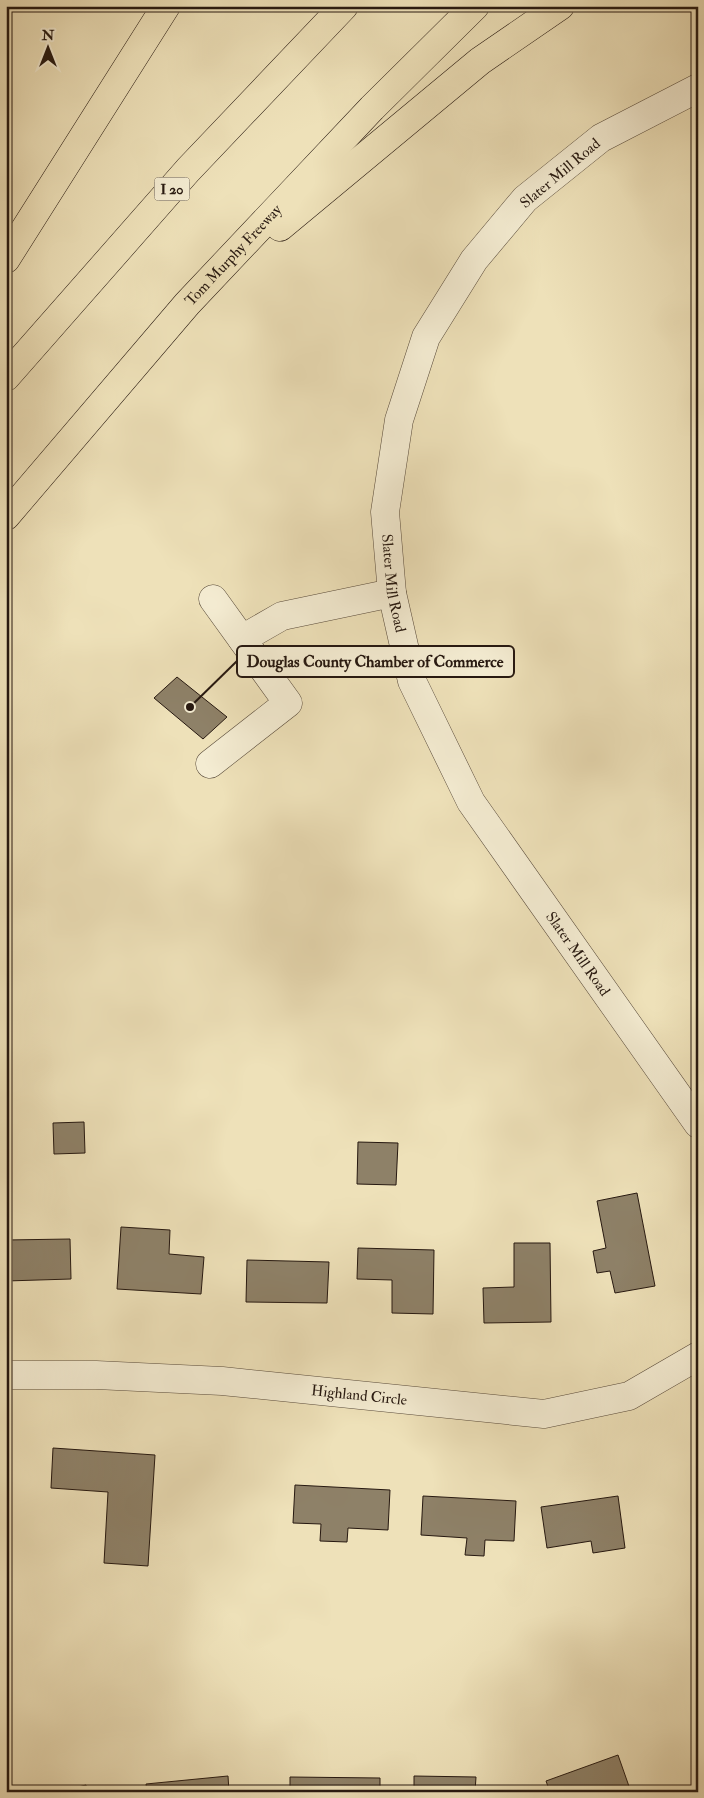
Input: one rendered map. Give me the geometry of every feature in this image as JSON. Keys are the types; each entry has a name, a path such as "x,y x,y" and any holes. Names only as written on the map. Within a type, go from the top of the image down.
{"highway":[{"path":"6,259 166,6"},
{"name":"I 20","path":"6,377 188,170 344,6"},
{"name":"Tom Murphy Freeway","path":"6,516 186,304 372,108 474,6"},
{"path":"186,304 480,61 560,6"}],"street":[{"name":"Slater Mill Road","path":"698,88 601,138 525,199 474,260 426,337 399,420 385,512 392,593 412,681 471,802 698,1124"},
{"path":"242,639 282,616 392,593"},
{"path":"210,764 288,703 213,599"},
{"name":"Highland Circle","path":"6,1375 96,1375 222,1381 544,1414 629,1396 698,1356"}],"building":[{"path":"177,677 227,717 203,739 154,698"},
{"path":"84,1122 85,1153 54,1154 53,1123"},
{"path":"358,1142 398,1143 396,1185 357,1184"},
{"path":"637,1193 655,1286 615,1293 610,1271 597,1273 593,1251 606,1248 597,1201"},
{"path":"121,1227 170,1230 169,1254 204,1257 201,1294 117,1289"},
{"path":"70,1239 71,1279 6,1281 6,1240"},
{"path":"514,1243 550,1243 551,1322 484,1323 483,1288 514,1287"},
{"path":"358,1248 434,1250 433,1314 392,1313 392,1280 357,1279"},
{"path":"247,1260 329,1262 327,1303 246,1302"},
{"path":"53,1448 155,1455 148,1566 104,1563 108,1492 51,1488"},
{"path":"295,1485 390,1490 388,1530 348,1528 347,1542 320,1541 321,1524 293,1523"},
{"path":"423,1496 516,1501 514,1541 485,1540 484,1556 465,1555 467,1538 421,1535"},
{"path":"618,1496 625,1548 593,1553 591,1541 547,1548 541,1507"},
{"path":"618,1755 631,1792 550,1792 546,1781"},
{"path":"228,1776 229,1792 147,1792 146,1784"},
{"path":"414,1776 476,1777 475,1792 414,1792"},
{"path":"290,1777 380,1778 380,1792 290,1792"},
{"path":"86,1785 87,1792 58,1792"}],"place":[{"name":"Douglas County Chamber of Commerce","path":"190,707"}]}
